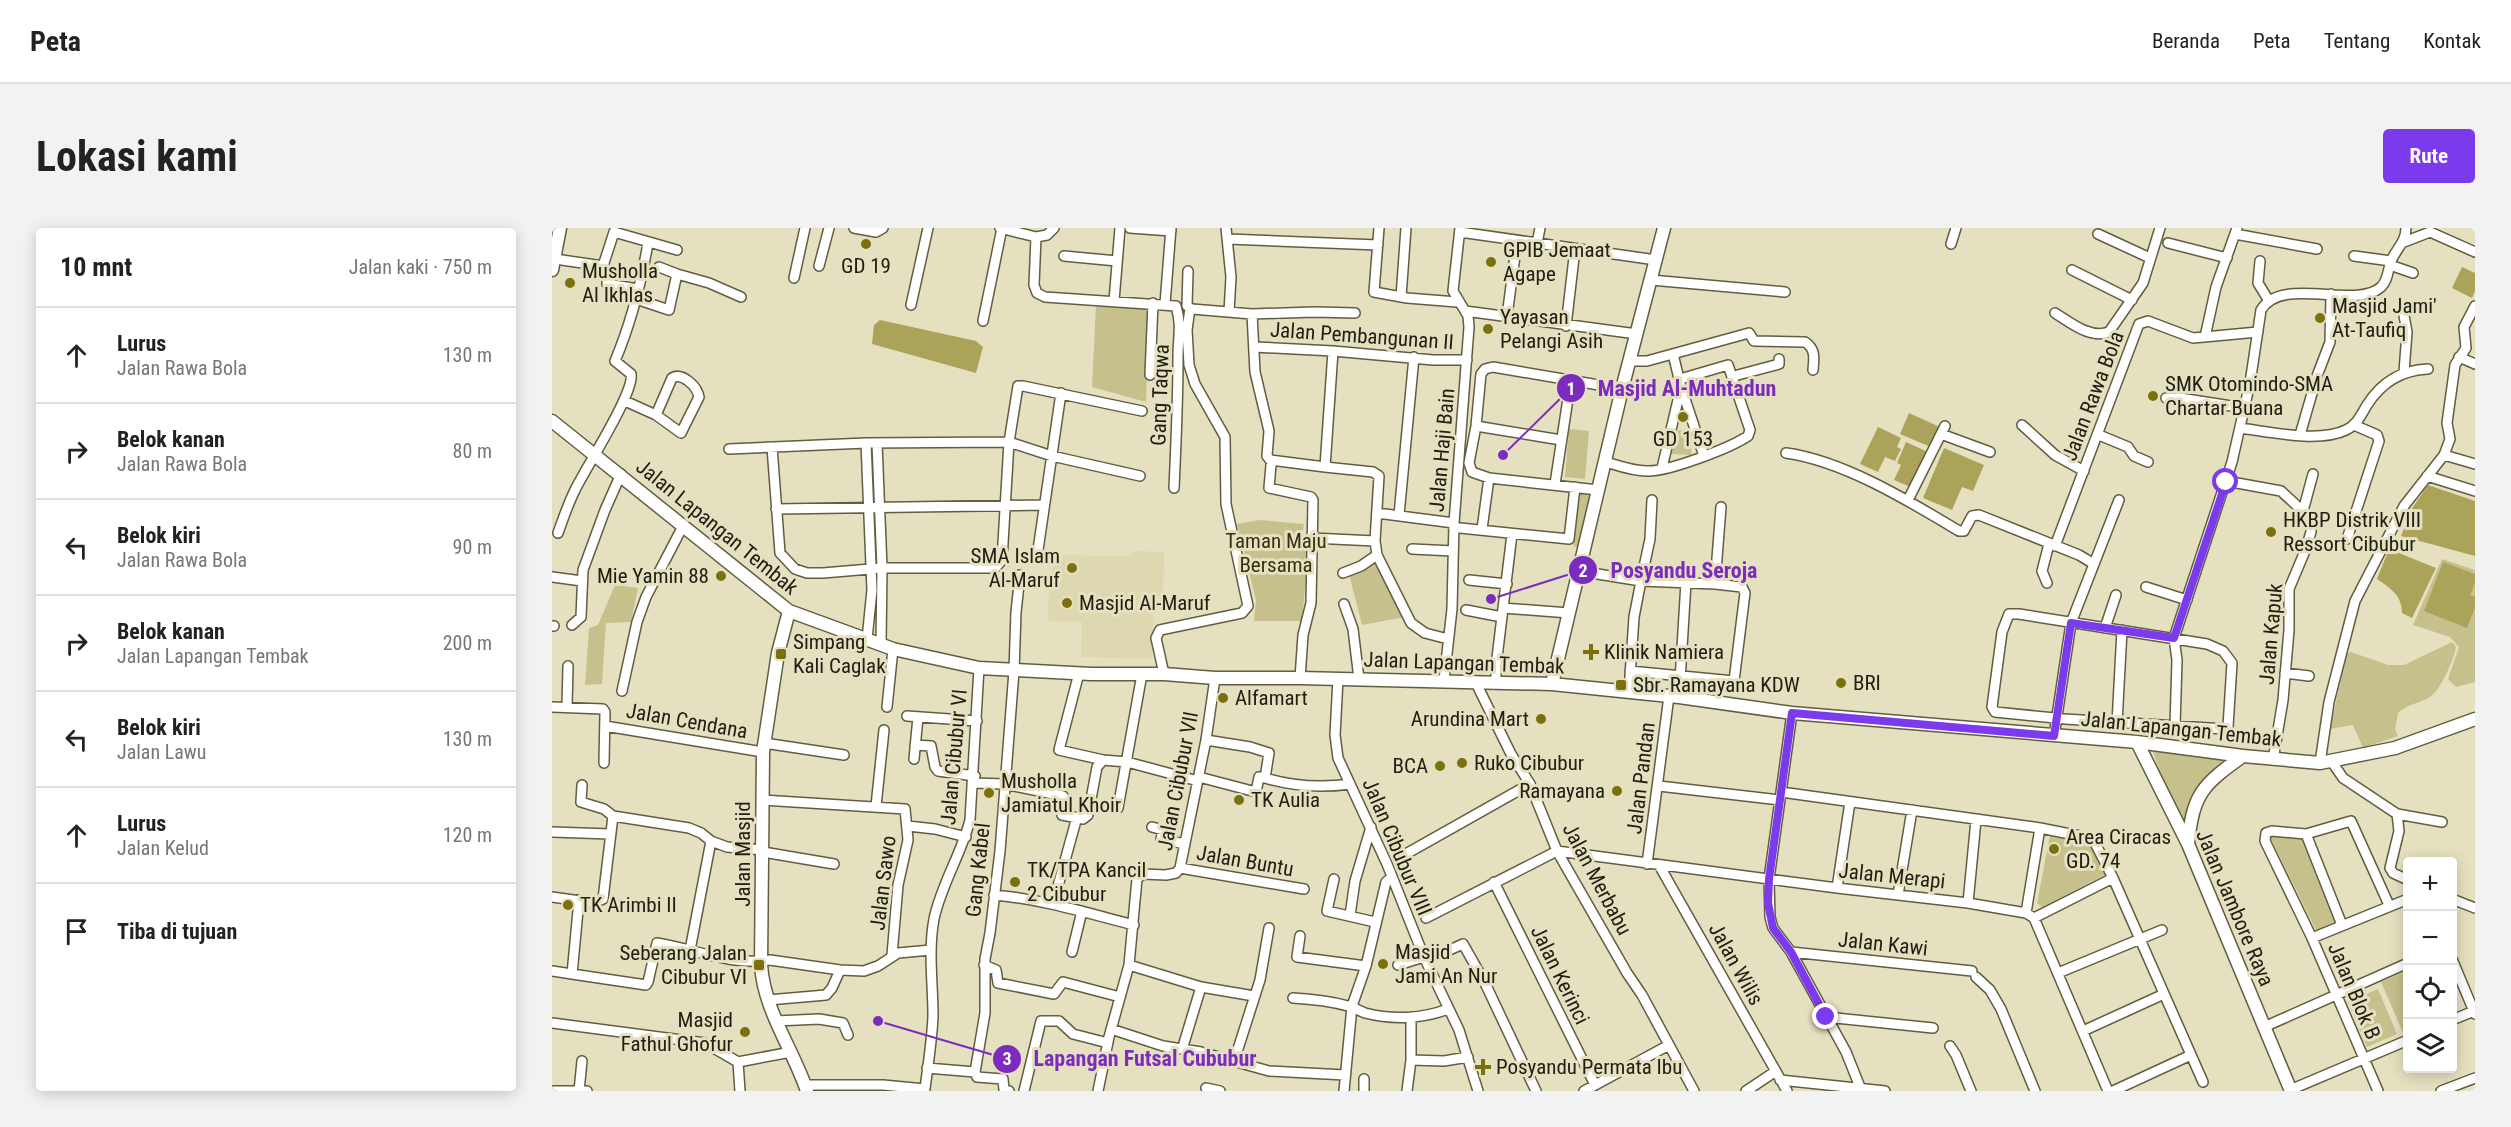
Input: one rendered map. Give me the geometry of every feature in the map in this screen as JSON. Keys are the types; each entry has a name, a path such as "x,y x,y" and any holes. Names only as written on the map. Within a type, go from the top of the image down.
{"street":[{"path":"560,228 553,264 603,266 608,271 607,284 638,289"},
{"path":"794,278 806,228"},
{"path":"819,266 829,228"},
{"path":"854,228 876,231 883,228"},
{"path":"911,305 928,228"},
{"path":"983,321 1002,228 1036,237 1047,236 1054,228"},
{"path":"1114,301 1120,228"},
{"path":"1130,228 1171,230"},
{"path":"1227,228 1231,277 1229,312"},
{"path":"1379,228 1374,291 1401,297 1457,302"},
{"path":"1401,297 1406,228"},
{"path":"1537,243 1540,228"},
{"path":"1552,684 1622,389 1664,228"},
{"path":"1951,244 1956,228"},
{"path":"2055,313 2088,332 2104,334 2113,329 2143,283 2160,228"},
{"path":"2175,726 2177,660 2174,638 2226,482 2240,428 2261,310 2269,301 2296,295 2356,294 2376,290 2384,283 2390,263 2404,242 2406,228"},
{"name":"Gang Taqwa","path":"1171,230 1170,304 1181,326 1178,344 1174,488"},
{"path":"1637,334 1465,311 1457,302 1453,285 1460,230 1517,241 1656,260"},
{"path":"2205,338 2211,301 2236,231 2317,249"},
{"path":"603,266 614,232 677,250"},
{"path":"2404,242 2430,232 2475,252"},
{"path":"2098,234 2150,258"},
{"path":"1036,237 1034,285 1037,293 1045,297 1170,304"},
{"path":"1228,239 1378,245"},
{"path":"1507,316 1517,241"},
{"path":"558,533 569,504 594,453 625,402 633,378 615,361 625,341 648,243"},
{"path":"2168,243 2227,258"},
{"path":"1566,326 1575,249"},
{"path":"1064,256 1118,261"},
{"path":"2354,256 2390,263 2413,273"},
{"path":"2260,261 2258,283 2269,301"},
{"path":"659,267 709,283 741,297"},
{"path":"2072,270 2132,300"},
{"path":"1188,271 1187,306 1190,308"},
{"path":"636,299 669,310 677,274"},
{"path":"1650,280 1785,292"},
{"path":"2300,435 2317,376 2330,342 2331,294"},
{"path":"1150,375 1153,303"},
{"path":"2442,822 2397,814 2343,778 2326,762 2329,702 2355,601 2404,506 2444,455 2450,439 2447,423 2455,365 2466,348 2463,327 2475,306"},
{"name":"Gang Taqwa","path":"1164,674 1156,638 1160,630 1242,613 1248,606 1226,504 1225,437 1194,384 1189,365 1187,330 1190,308"},
{"name":"Jalan Pembangunan II","path":"1190,308 1252,314 1355,313"},
{"path":"2403,310 2407,332 2404,372"},
{"name":"Jalan Haji Bain","path":"1444,680 1452,609 1453,551 1457,526 1469,327 1465,311"},
{"name":"Jalan Pembangunan II","path":"1252,314 1255,372 1269,431 1269,488 1309,497 1313,500 1312,538"},
{"name":"Jalan Rawa Bola","path":"2047,583 2042,571 2099,435 2139,324 2148,321 2185,336 2205,338 2258,332"},
{"path":"1630,359 1647,361 1749,333 1754,341 1801,341 1808,344 1813,352 1812,370"},
{"name":"Jalan Pembangunan II","path":"1255,347 1433,360 1467,360"},
{"path":"1325,467 1334,351"},
{"path":"1673,354 1704,456"},
{"path":"1399,515 1414,357"},
{"path":"2459,357 2475,364"},
{"path":"1734,376 1779,364 1779,359"},
{"path":"1606,462 1646,471 1704,456 1747,438 1750,430 1730,366 1726,365 1681,383"},
{"path":"1598,490 1489,478 1474,474 1469,466 1481,374 1485,369 1503,368 1622,389"},
{"path":"2240,428 2300,435 2329,435 2343,431 2354,425 2376,393 2404,372 2428,369"},
{"path":"625,402 656,415 679,433 683,433 699,397 698,391 679,376 675,376 672,378 656,415"},
{"path":"1555,484 1571,379"},
{"path":"1662,468 1681,383"},
{"path":"772,447 780,553 795,569 807,573 823,573 882,568 996,567 1002,560 1009,442 1018,386 1142,411"},
{"path":"1038,550 1061,393"},
{"path":"2166,398 2244,408"},
{"name":"Jalan Lapangan Tembak","path":"552,421 621,474 785,608 893,649 979,668 1014,671 1164,674 1215,678 1444,680 1552,684 1629,691 1792,713 2137,742 2242,756 2326,762 2395,748 2475,719"},
{"path":"2022,425 2055,455 2084,471"},
{"path":"2347,539 2379,441 2377,435 2354,425"},
{"path":"1476,426 1561,440"},
{"path":"1908,500 1943,430 1990,452"},
{"path":"2099,435 2128,447 2135,456 2148,462"},
{"path":"729,449 866,443 1009,442 1052,456 1140,476"},
{"path":"866,443 872,590 867,639"},
{"path":"877,443 882,568 881,644"},
{"path":"1786,453 1810,457 1908,500 1959,531 1964,531 1972,516 1979,515 2094,564"},
{"path":"2444,455 2475,464"},
{"path":"1269,461 1373,472 1379,476 1375,541 1377,555 1411,622 1425,633 1448,639"},
{"path":"572,625 581,616 583,570 604,510 621,474"},
{"name":"Jalan Kapuk","path":"2273,759 2285,673 2290,582 2311,532 2311,523 2305,513 2313,474"},
{"path":"2427,476 2475,491"},
{"path":"1482,529 1489,478"},
{"path":"2226,482 2281,491 2305,513"},
{"path":"1377,513 1512,534 1569,539 1575,487"},
{"path":"1629,691 1634,617 1650,539 1652,500"},
{"path":"2054,736 2071,623 2119,500"},
{"path":"776,509 1043,505"},
{"path":"1715,584 1721,507"},
{"path":"622,691 642,607 649,588 683,526"},
{"path":"1496,681 1512,534"},
{"path":"1300,678 1303,635 1311,603 1312,538 1375,541"},
{"path":"1412,549 1453,551"},
{"path":"1343,573 1361,566 1377,555"},
{"path":"1579,572 1641,581 1742,587 1744,593 1734,681 1681,674 1630,671"},
{"name":"Gang Kabel","path":"975,1072 985,1013 984,965 1000,851 1020,575"},
{"path":"552,577 582,581"},
{"path":"1469,580 1507,584"},
{"name":"Jalan Pandan","path":"1647,864 1674,697 1681,674 1686,582"},
{"path":"2146,587 2187,600"},
{"path":"2105,628 2116,595"},
{"path":"1344,604 1353,629 1359,679"},
{"name":"Jalan Masjid","path":"785,608 764,748 761,961 768,1000 806,1088"},
{"path":"1466,610 1569,613"},
{"path":"2014,614 2105,628 2174,638 2216,647 2228,654 2233,670 2227,729 2116,723 1998,713 1993,710 2002,632 2006,618 2014,614"},
{"path":"2116,723 2122,630"},
{"path":"887,707 893,649"},
{"path":"567,707 568,666"},
{"name":"Jalan Cibubur VI","path":"806,1088 883,1085 925,1089 933,1018 931,951 934,921 942,890 966,837 970,820 979,668"},
{"path":"1079,673 1059,750 1127,762 1256,792 1259,777 1278,782 1316,786 1350,784"},
{"path":"2285,673 2309,676"},
{"path":"1118,808 1142,674"},
{"name":"Jalan Cibubur VII","path":"1098,1091 1111,1029 1129,965 1137,879 1143,874 1172,874 1180,868 1206,740 1215,678"},
{"name":"Jalan Cibubur VIII","path":"1338,679 1335,747 1371,827 1424,957 1459,1030 1478,1091"},
{"name":"Jalan Merbabu","path":"1475,681 1511,754 1530,784 1557,851 1694,1091"},
{"name":"Jalan Cendana","path":"552,707 603,709 605,712 604,763"},
{"path":"1792,713 1769,879 1768,903 1773,928 1791,952 1846,1052 1860,1087"},
{"path":"907,716 977,721"},
{"path":"914,759 918,717"},
{"name":"Jalan Cendana","path":"605,726 764,748 844,754"},
{"path":"762,800 876,806 884,730"},
{"path":"1206,740 1250,747 1269,753 1265,778"},
{"name":"Jalan Jambore Raya","path":"2137,742 2188,844 2291,1090"},
{"path":"915,745 931,746 934,767 938,771 1063,796 1065,800 1062,814 1083,819 1088,815 1097,767 1103,759"},
{"path":"2188,844 2193,808 2203,788 2212,778 2242,756"},
{"path":"1397,859 1530,784"},
{"path":"582,785 582,802 604,809 614,816 689,828 701,833 711,841 734,849 763,851 834,864"},
{"path":"1659,786 1850,802 2040,828 2090,839 2099,849 2113,878 2203,1082"},
{"path":"1837,888 1850,802"},
{"name":"Jalan Sawo","path":"876,806 905,809 908,826 908,844 898,885 892,955"},
{"path":"1899,895 1912,810"},
{"path":"2397,814 2399,831 2390,868 2393,873 2403,878"},
{"path":"552,897 594,903 603,899 614,816"},
{"path":"1053,904 1059,877 1072,842 1077,817"},
{"path":"1968,903 1976,820"},
{"path":"2342,925 2306,834 2348,820 2352,822 2389,905"},
{"path":"908,826 935,829 966,837"},
{"path":"1152,827 1163,830 1161,839 1185,844"},
{"path":"1350,915 1355,881 1371,827"},
{"path":"2040,828 2030,916 2058,973 2108,1091"},
{"name":"Jalan Blok B","path":"2306,834 2272,831 2265,836 2378,1091"},
{"path":"552,832 610,834"},
{"path":"690,950 711,841"},
{"path":"1426,918 1557,851"},
{"name":"Jalan Merapi","path":"1557,851 1968,903 2030,916"},
{"name":"Jalan Wilis","path":"1659,865 1787,1091"},
{"name":"Jalan Buntu","path":"1180,868 1304,889"},
{"path":"1344,1091 1352,1006 1366,966 1386,882 1392,877"},
{"path":"2030,916 2113,878"},
{"path":"1334,879 1328,911 1375,922"},
{"name":"Jalan Kerinci","path":"1494,882 1595,1084"},
{"path":"994,895 1053,904 1134,925"},
{"path":"572,974 579,900"},
{"path":"2312,938 2403,900"},
{"path":"2457,901 2475,908"},
{"path":"1072,952 1082,911"},
{"path":"1238,1052 1260,980 1269,928"},
{"path":"2058,973 2162,930"},
{"path":"1300,936 1297,957 1366,966"},
{"path":"552,971 646,985 656,944 728,959 770,960 864,971 904,951 931,951"},
{"path":"1447,951 1463,944 1484,981 1536,1091"},
{"name":"Jalan Kawi","path":"1791,952 1974,974 1990,990 2001,1009 2035,1091"},
{"path":"1398,965 1424,957"},
{"path":"984,965 996,970 998,982 1017,988 1054,994 1063,982 1120,997"},
{"path":"1129,965 1200,987 1254,996"},
{"path":"2264,1027 2403,965"},
{"path":"2455,1019 2475,1012 2472,989 2456,965"},
{"path":"768,1000 826,995 832,988 840,970"},
{"path":"1184,1043 1200,987"},
{"path":"2083,1031 2164,994"},
{"path":"1293,998 1352,1006 1372,1014 1411,1017 1448,1009"},
{"path":"1407,1091 1411,1060 1411,1017"},
{"path":"1826,1017 1933,1028"},
{"path":"777,1021 832,1020 843,1023 848,1035"},
{"path":"1023,1091 1043,1020 1062,1022 1073,1034 1108,1043"},
{"path":"552,1023 705,1043 738,1062 791,1052"},
{"path":"1111,1029 1163,1046 1201,1052 1269,1071 1345,1075"},
{"path":"2291,1090 2403,1042"},
{"path":"1584,1091 1669,1045"},
{"path":"1950,1046 1971,1091"},
{"path":"2113,1091 2191,1055"},
{"path":"1411,1060 1444,1062 1468,1057"},
{"path":"579,1091 582,1061"},
{"path":"738,1062 740,1091"},
{"path":"927,1068 975,1072 978,1077 1003,1078 1004,1090 1009,1091"},
{"path":"1746,1091 1778,1075 1885,1091"},
{"path":"2441,1091 2475,1078"},
{"path":"1364,1079 1364,1091"},
{"path":"1206,1088 1220,1091"},
{"path":"552,1091 587,1091"}],"shaded area":[{"path":"2462,267 2475,273 2475,291 2472,298 2452,288"},
{"path":"880,320 976,341 983,347 976,373 872,344 874,325"},
{"path":"1909,413 1942,428 1933,448 1900,434"},
{"path":"1878,427 1901,438 1897,447 1901,449 1895,461 1885,457 1878,472 1860,464"},
{"path":"1906,442 1928,452 1913,488 1894,480 1901,465 1897,463"},
{"path":"1944,448 1984,465 1973,491 1962,487 1952,510 1923,498"},
{"path":"2428,485 2475,501 2475,556 2401,536 2413,507"},
{"path":"2389,549 2436,568 2412,618 2402,613 2398,597 2377,579"},
{"path":"1132,551 1164,552 1163,596 1154,597 1152,659 1081,657 1082,622 1048,621 1049,581 1052,581 1053,555 1131,556"},
{"path":"2443,562 2475,574 2475,583 2470,595 2475,597 2475,608 2467,628 2424,611"}],"green space":[{"path":"1096,305 1149,309 1146,402 1092,387"},
{"path":"1569,429 1589,431 1585,479 1565,477"},
{"path":"1671,430 1692,431 1691,455 1670,454"},
{"path":"1585,490 1595,492 1581,549 1574,546 1570,540 1577,498"},
{"name":"Taman Maju Bersama","path":"1260,520 1304,524 1302,536 1306,538 1306,576 1302,621 1254,621 1256,600 1237,524"},
{"path":"2442,559 2475,570 2475,682 2456,687 2448,679 2459,647 2450,637 2413,625"},
{"path":"1378,560 1405,617 1362,625 1349,574"},
{"path":"615,585 638,588 631,622 606,623 602,684 585,685 589,628 598,625"},
{"path":"2452,642 2456,647 2443,681 2435,693 2427,699 2398,713 2395,729 2398,736 2363,748 2353,725 2330,729 2347,654 2351,652 2388,665 2404,665"},
{"path":"2152,749 2230,755 2199,785 2187,819 2177,821"},
{"path":"2277,831 2305,839 2337,922 2317,932 2270,837"},
{"path":"2050,835 2073,838 2091,846 2106,874 2042,907 2037,903"},
{"path":"2403,973 2403,1033 2381,982"},
{"path":"2378,989 2397,1034 2367,1047 2348,1002"}],"place":[{"name":"GD 19","path":"866,244"},
{"name":"GPIB Jemaat Agape","path":"1491,262"},
{"name":"Musholla Al Ikhlas","path":"570,283"},
{"name":"Masjid Jami' At-Taufiq","path":"2320,318"},
{"name":"Yayasan Pelangi Asih","path":"1488,329"},
{"name":"SMK Otomindo-SMA Chartar Buana","path":"2153,396"},
{"name":"GD 153","path":"1683,417"},
{"name":"Masjid Al-Muhtadun","path":"1503,455"},
{"name":"HKBP Distrik VIII Ressort Cibubur","path":"2271,532"},
{"name":"SMA Islam Al-Maruf","path":"1072,568"},
{"name":"Mie Yamin 88","path":"721,576"},
{"name":"Posyandu Seroja","path":"1491,599"},
{"name":"Masjid Al-Maruf","path":"1067,603"},
{"name":"Klinik Namiera","path":"1591,652"},
{"name":"Simpang Kali Caglak","path":"781,654"},
{"name":"BRI","path":"1841,683"},
{"name":"Sbr. Ramayana KDW","path":"1621,685"},
{"name":"Alfamart","path":"1223,698"},
{"name":"Arundina Mart","path":"1541,719"},
{"name":"Ruko Cibubur","path":"1462,763"},
{"name":"BCA","path":"1440,766"},
{"name":"Ramayana","path":"1617,791"},
{"name":"Musholla Jamiatul Khoir","path":"989,793"},
{"name":"TK Aulia","path":"1239,800"},
{"name":"Area Ciracas GD. 74","path":"2054,849"},
{"name":"TK/TPA Kancil 2 Cibubur","path":"1015,882"},
{"name":"TK Arimbi II","path":"568,905"},
{"name":"Masjid Jami An Nur","path":"1383,964"},
{"name":"Seberang Jalan Cibubur VI","path":"759,965"},
{"name":"Lapangan Futsal Cububur","path":"878,1021"},
{"name":"Masjid Fathul Ghofur","path":"745,1032"},
{"name":"Posyandu Permata Ibu","path":"1483,1067"}],"route":[{"path":"1826,1017 1791,952 1773,928 1768,903 1769,879 1792,713 2054,736 2071,623 2174,638 2226,482"}]}
